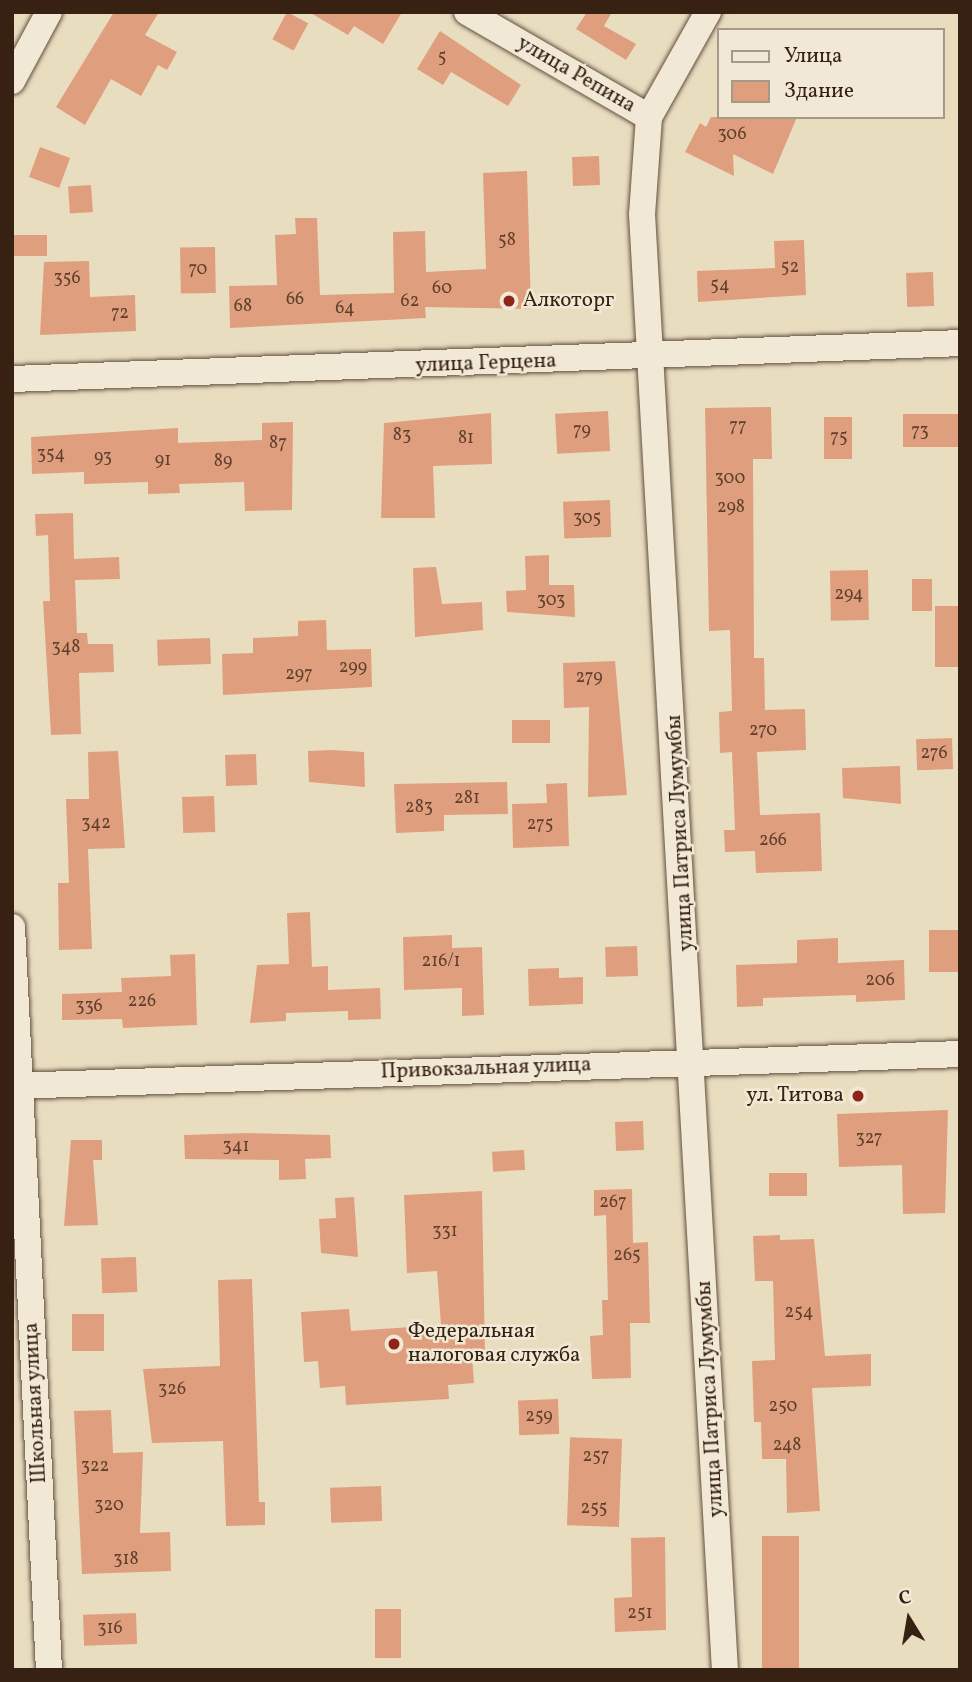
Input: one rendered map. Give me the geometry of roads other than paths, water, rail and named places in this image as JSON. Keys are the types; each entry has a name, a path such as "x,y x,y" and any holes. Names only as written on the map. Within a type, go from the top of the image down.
{"street":[{"path":"12,81 49,12"},
{"name":"улица Репина","path":"467,12 649,117"},
{"name":"улица Патриса Лумумбы","path":"708,12 649,117 642,214 653,358 694,1062 725,1670"},
{"name":"улица Герцена","path":"12,379 653,358 960,343"},
{"name":"Школьная улица","path":"12,927 16,1086 49,1670"},
{"name":"Привокзальная улица","path":"16,1086 960,1054"}],"place":[{"name":"Алкоторг","path":"509,301"},
{"name":"ул. Титова","path":"858,1096"},
{"name":"Федеральная налоговая служба","path":"394,1344"}]}
